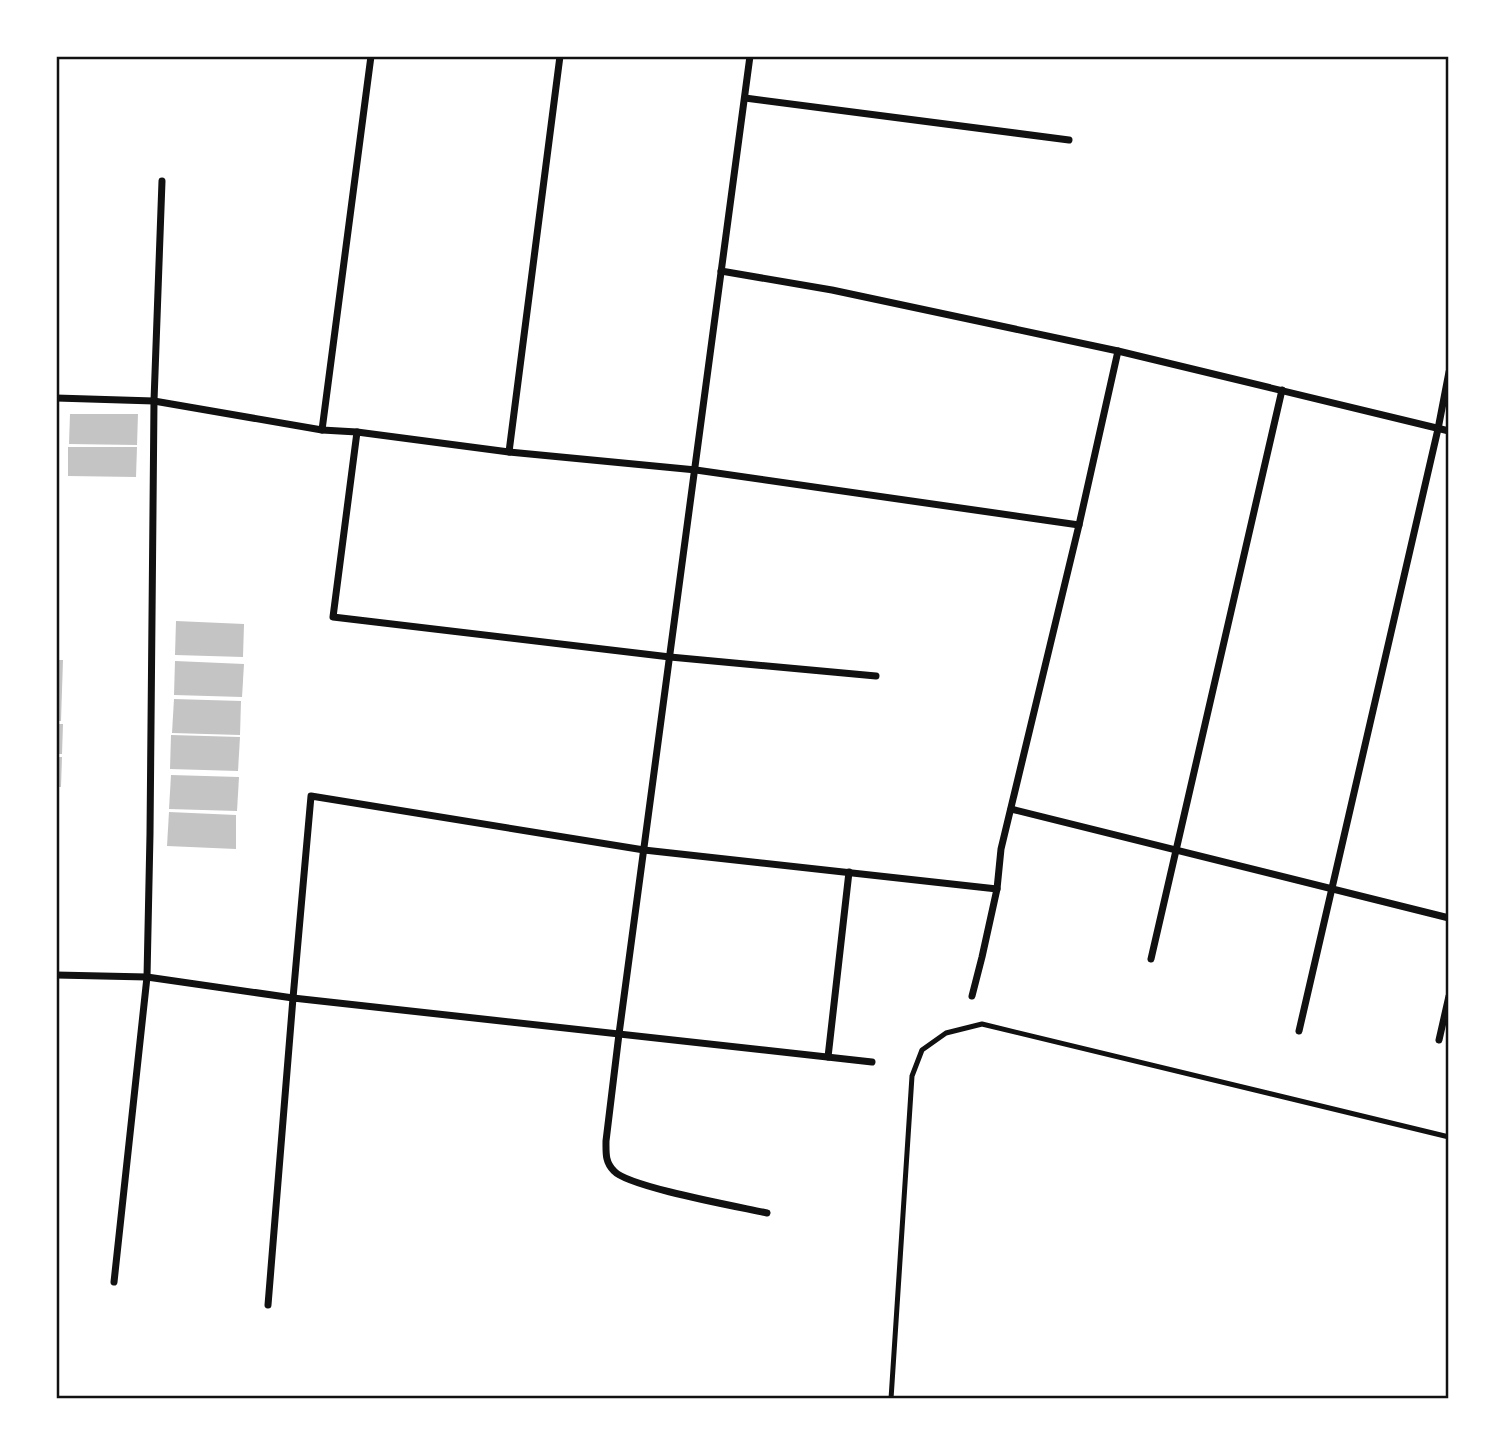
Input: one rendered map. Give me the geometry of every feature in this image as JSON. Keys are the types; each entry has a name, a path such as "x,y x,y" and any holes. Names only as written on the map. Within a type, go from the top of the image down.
{"street":[{"path":"322,430 371,56"},
{"path":"509,452 560,56"},
{"path":"750,56 619,1034 606,1158 615,1173 636,1183 767,1213"},
{"path":"745,98 1069,140"},
{"path":"114,1282 147,977 154,401 162,181"},
{"path":"721,271 832,290 1118,351 1449,431"},
{"path":"972,996 997,889 1001,849 1118,351"},
{"path":"1299,1031 1449,372"},
{"path":"1152,959 1282,390"},
{"path":"56,398 154,401 322,430 695,470 1079,525"},
{"path":"356,432 333,617 670,657 876,676"},
{"path":"268,1305 311,796 644,850 997,889"},
{"path":"1011,810 1449,918"},
{"path":"828,1057 849,872"},
{"path":"56,975 147,977 293,998 872,1062"},
{"path":"1439,1040 1449,996"}],"lane":[{"path":"891,1399 912,1076 922,1050 946,1033 982,1024 1449,1137"}],"building":[{"path":"70,414 138,414 137,445 69,444"},
{"path":"68,447 137,447 136,477 68,476"},
{"path":"176,621 244,624 243,657 175,655"},
{"path":"56,660 63,660 61,721 56,721"},
{"path":"175,661 244,664 242,697 174,695"},
{"path":"174,699 241,701 240,735 172,733"},
{"path":"56,724 63,724 62,754 56,754"},
{"path":"171,735 240,737 238,771 170,769"},
{"path":"56,757 62,757 61,787 56,787"},
{"path":"171,775 239,777 237,811 169,809"},
{"path":"169,812 236,815 236,849 167,846"}]}
